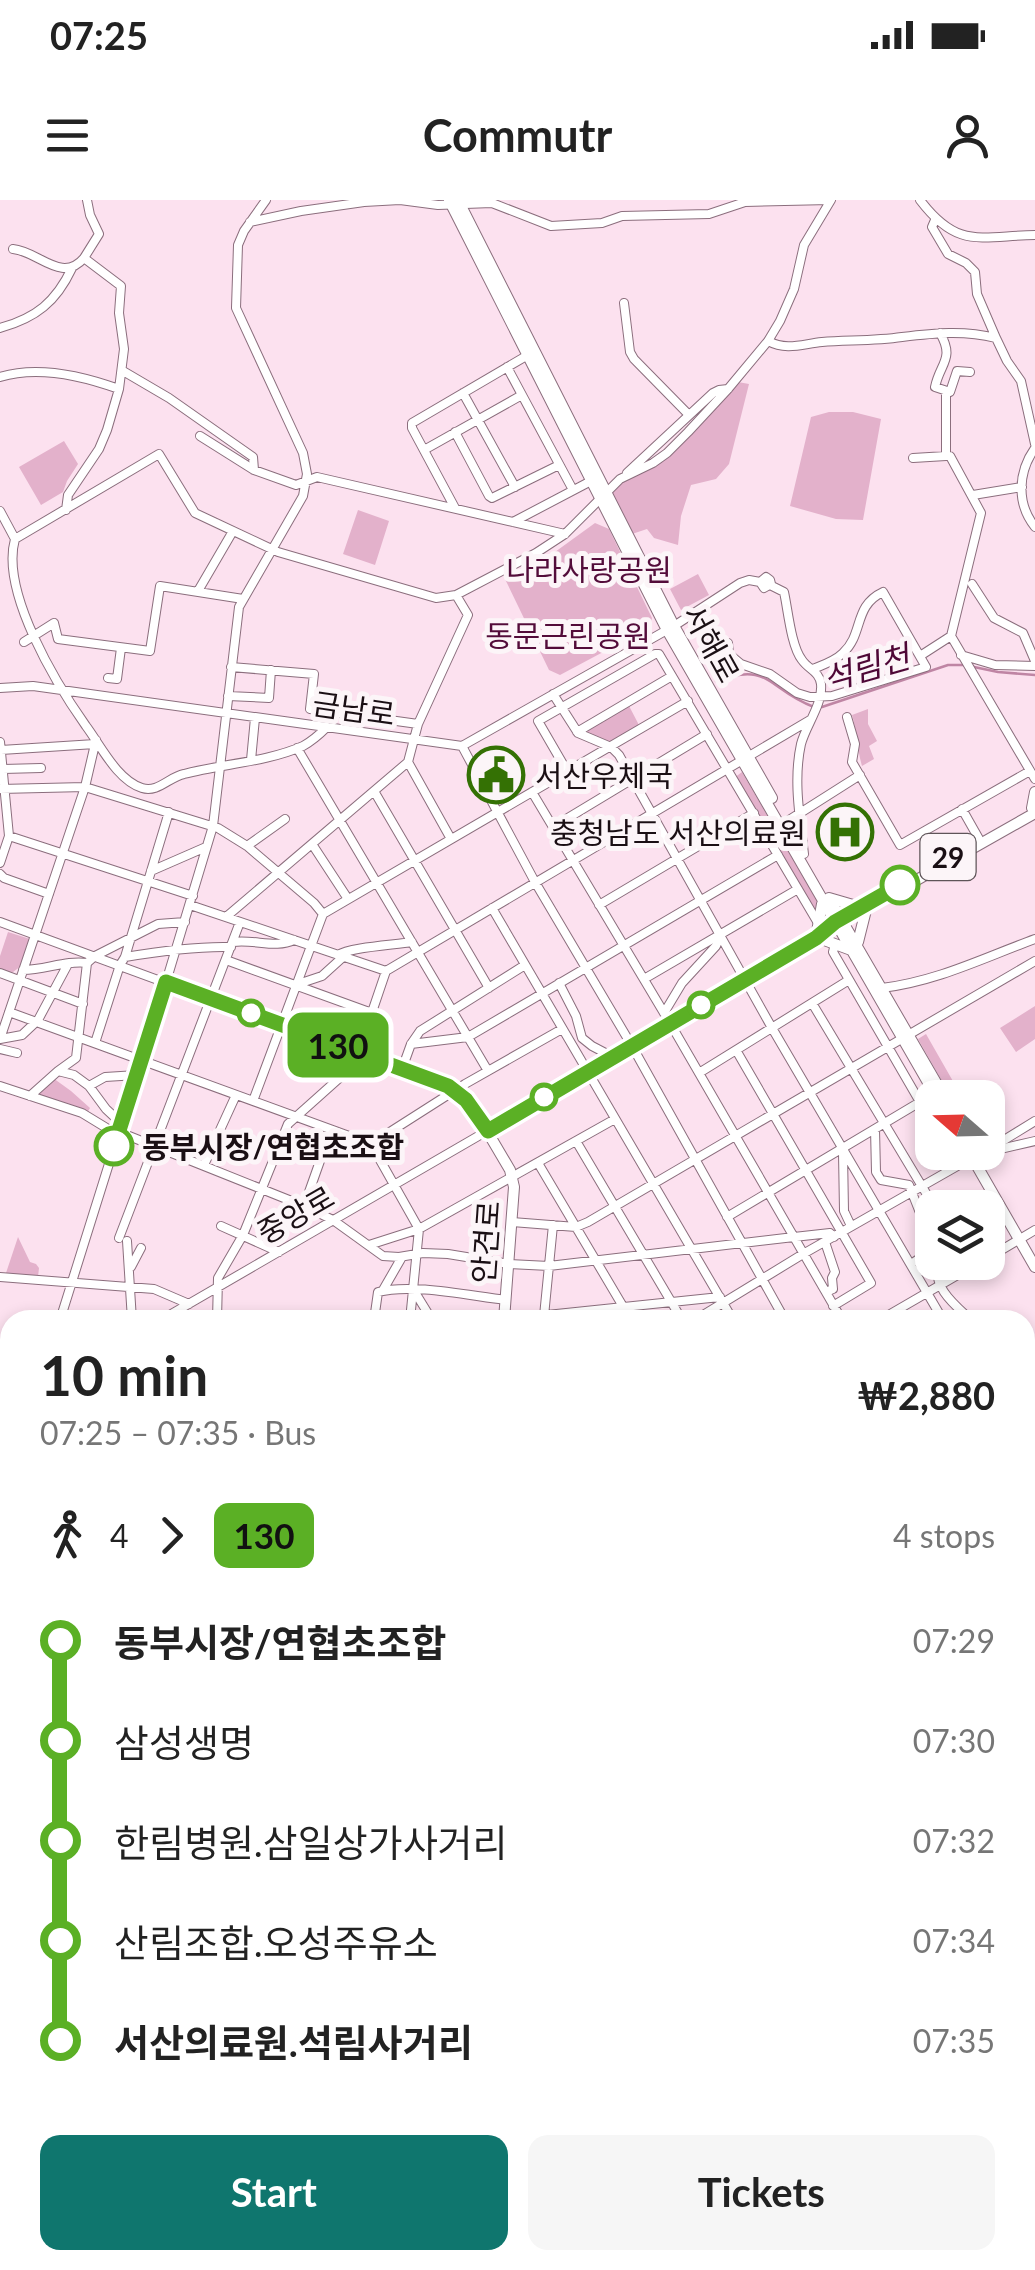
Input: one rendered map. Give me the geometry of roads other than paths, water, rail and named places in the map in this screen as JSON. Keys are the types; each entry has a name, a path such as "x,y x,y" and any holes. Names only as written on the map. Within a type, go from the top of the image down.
{"main road":[{"name":"서해로","path":"458,202 528,355 591,480 603,495"},
{"name":"서해로","path":"458,202 670,628 934,1080"},
{"name":"서해로","path":"745,758 786,822 827,900"},
{"path":"1034,809 1035,792"},
{"name":"중앙로","path":"863,909 1034,809"},
{"name":"중앙로","path":"488,1131 632,1046 667,1018 745,979 1034,809"},
{"path":"827,900 863,909 854,947 816,938 827,900"},
{"name":"서해로","path":"854,947 882,988 928,1080"},
{"path":"496,1145 504,1120"},
{"name":"안견로","path":"488,1131 512,1178 504,1310"},
{"path":"990,1170 1035,1253"},
{"path":"1026,1235 1035,1267"}],"street":[{"path":"0,328 42,309 62,290 72,268 84,258 99,234 87,200"},
{"path":"63,1310 207,846 221,764 238,611 301,502 307,480 303,453 237,312 241,236 266,200"},
{"path":"250,222 301,211 400,200 497,204 557,226 602,224 622,216 709,214 745,202 831,200"},
{"path":"620,479 667,453 728,390 768,341 794,290 804,245 831,200"},
{"path":"920,200 936,220 973,238 1035,235"},
{"path":"936,220 932,227 945,250 975,272 977,294 1007,361 1021,381 1032,417 1035,446 1024,463 1024,508 1035,527"},
{"path":"13,249 28,252 55,268 72,268"},
{"path":"66,510 68,495 107,430 119,388 124,349 119,313 121,286 84,258"},
{"path":"624,303 634,359 688,415"},
{"path":"768,341 792,347 968,331 996,338"},
{"path":"940,332 947,356 934,386 946,392"},
{"path":"454,508 412,422 528,355"},
{"path":"508,367 573,490"},
{"path":"122,371 170,398 253,457 254,470"},
{"path":"946,392 951,390 957,371 970,372"},
{"path":"0,377 52,373 119,388"},
{"path":"4,576 7,552 15,539 159,454 195,514 272,550 436,598 456,595 509,569 565,534 688,415 713,393 728,390"},
{"path":"463,392 515,487"},
{"path":"946,392 946,456"},
{"path":"424,450 522,395"},
{"path":"455,432 489,496 494,498 559,464"},
{"path":"200,436 254,470 290,484 321,478 565,534"},
{"path":"912,458 950,456 981,514 950,636 920,656"},
{"path":"514,522 591,480"},
{"path":"973,496 1022,487"},
{"path":"0,511 15,539"},
{"path":"198,591 233,531"},
{"path":"780,1310 462,746 670,628 738,584 749,580 760,582 764,588 770,584 784,592 797,652 820,679 818,700 799,755 804,854"},
{"path":"961,656 995,665 1035,661 1023,633 994,618 972,584"},
{"path":"242,599 160,586 150,652 58,639 54,622 22,639 95,742 124,776 145,789 156,788 182,774 296,748 328,728"},
{"path":"728,643 729,654 741,664 770,674 797,693 818,700 926,667 883,592 865,604 855,636 844,653 813,669"},
{"path":"226,917 408,762 418,724 468,615 456,595"},
{"path":"847,717 856,744 852,761 900,846 1032,775 950,636"},
{"path":"108,678 117,679 122,648"},
{"path":"567,772 538,721 656,653 660,655 818,923"},
{"path":"230,667 314,674 310,709 418,724"},
{"path":"228,696 269,698 271,670"},
{"path":"577,732 672,676"},
{"name":"금남로","path":"0,688 56,690 462,746"},
{"path":"553,694 577,732 619,755 772,1028 937,1310"},
{"path":"253,1101 323,914 688,701"},
{"path":"217,1310 218,1278 243,1236 288,1124 351,1069 386,971 811,716"},
{"path":"251,760 255,718"},
{"path":"552,827 707,734"},
{"path":"0,742 4,825 10,836 150,876 226,917 386,971"},
{"path":"1,750 95,742"},
{"path":"68,964 36,1022 22,1035 0,1039 85,787 95,742"},
{"path":"296,748 488,1071"},
{"path":"408,762 451,839"},
{"path":"3,769 41,768"},
{"path":"786,822 860,775"},
{"path":"3,789 85,787 212,826 247,846 323,914"},
{"path":"374,791 488,988"},
{"path":"532,792 836,1310"},
{"path":"962,810 979,838"},
{"path":"96,1044 168,812"},
{"path":"599,905 754,814"},
{"path":"247,846 285,819"},
{"path":"0,864 10,836"},
{"path":"312,844 348,899"},
{"path":"150,876 207,846"},
{"path":"411,1044 468,1037 778,855"},
{"path":"0,875 50,894"},
{"path":"644,979 798,889"},
{"path":"492,908 728,1310"},
{"name":"안견로","path":"0,922 95,956 123,961 166,982 455,1090 488,1131"},
{"path":"78,1078 76,1058 87,963 158,924 185,922"},
{"path":"131,1310 123,1240 154,1145 240,922"},
{"path":"667,1018 682,983 716,946 720,935"},
{"path":"882,988 932,978 1035,939"},
{"path":"123,961 176,948 193,950 248,940 283,945 294,940"},
{"path":"296,985 322,976 347,950 412,942"},
{"path":"727,1216 920,1102 833,952 835,944"},
{"path":"226,960 372,1014"},
{"path":"512,1222 576,1226 615,1207 1035,960"},
{"path":"0,973 22,975 87,963"},
{"path":"402,1068 420,1030 525,965"},
{"path":"22,975 82,1004"},
{"path":"699,1073 849,980"},
{"path":"559,983 582,1038 613,1057"},
{"path":"812,1003 925,1190"},
{"path":"9,1012 372,1144 419,1229 411,1310"},
{"path":"372,1144 455,1090 562,1029"},
{"path":"0,1049 16,1053"},
{"path":"736,1050 774,1112 838,1235 871,1283 834,1306"},
{"path":"30,1096 76,1058"},
{"path":"58,1071 74,1074 89,1086 120,1130"},
{"path":"89,1086 105,1077 137,1075"},
{"path":"0,1086 82,1113 304,1206 333,1220 383,1256 448,1254 549,1266 838,1235"},
{"path":"204,1165 236,1095"},
{"path":"368,1245 419,1229 615,1119"},
{"path":"1005,1138 1035,1121"},
{"path":"875,1129 876,1172 881,1180 909,1185 915,1200"},
{"path":"304,1206 332,1130"},
{"name":"중앙로","path":"178,1310 488,1131"},
{"path":"576,1141 676,1310"},
{"path":"1005,1148 1035,1141"},
{"path":"843,1148 844,1211 851,1226"},
{"path":"538,1163 624,1308"},
{"path":"708,1310 951,1170"},
{"path":"545,1310 552,1225"},
{"path":"221,1226 278,1252"},
{"path":"825,1242 835,1272 834,1289 826,1292"},
{"path":"128,1271 141,1248"},
{"path":"375,1310 376,1296 402,1256"},
{"path":"910,1264 915,1260"},
{"path":"0,1278 154,1289 189,1304"},
{"path":"939,1280 949,1301 960,1310"},
{"path":"898,1310 951,1280"},
{"path":"413,1289 426,1310"},
{"path":"383,1290 413,1289 506,1300"},
{"path":"613,1310 722,1300"},
{"path":"636,1306 638,1310"}],"waterway":[{"name":"석림천","path":"822,707 948,665 967,665"},
{"name":"석림천","path":"974,667 1035,675"},
{"name":"석림천","path":"716,681 748,674 759,676 814,707"}],"place":[{"name":"서산우체국","path":"496,775"},
{"name":"충청남도 서산의료원","path":"845,832"},
{"name":"동부시장/연협초조합","path":"114,1146"}],"park label":[{"name":"나라사랑공원","path":"589,569"},
{"name":"동문근린공원","path":"568,635"}]}
